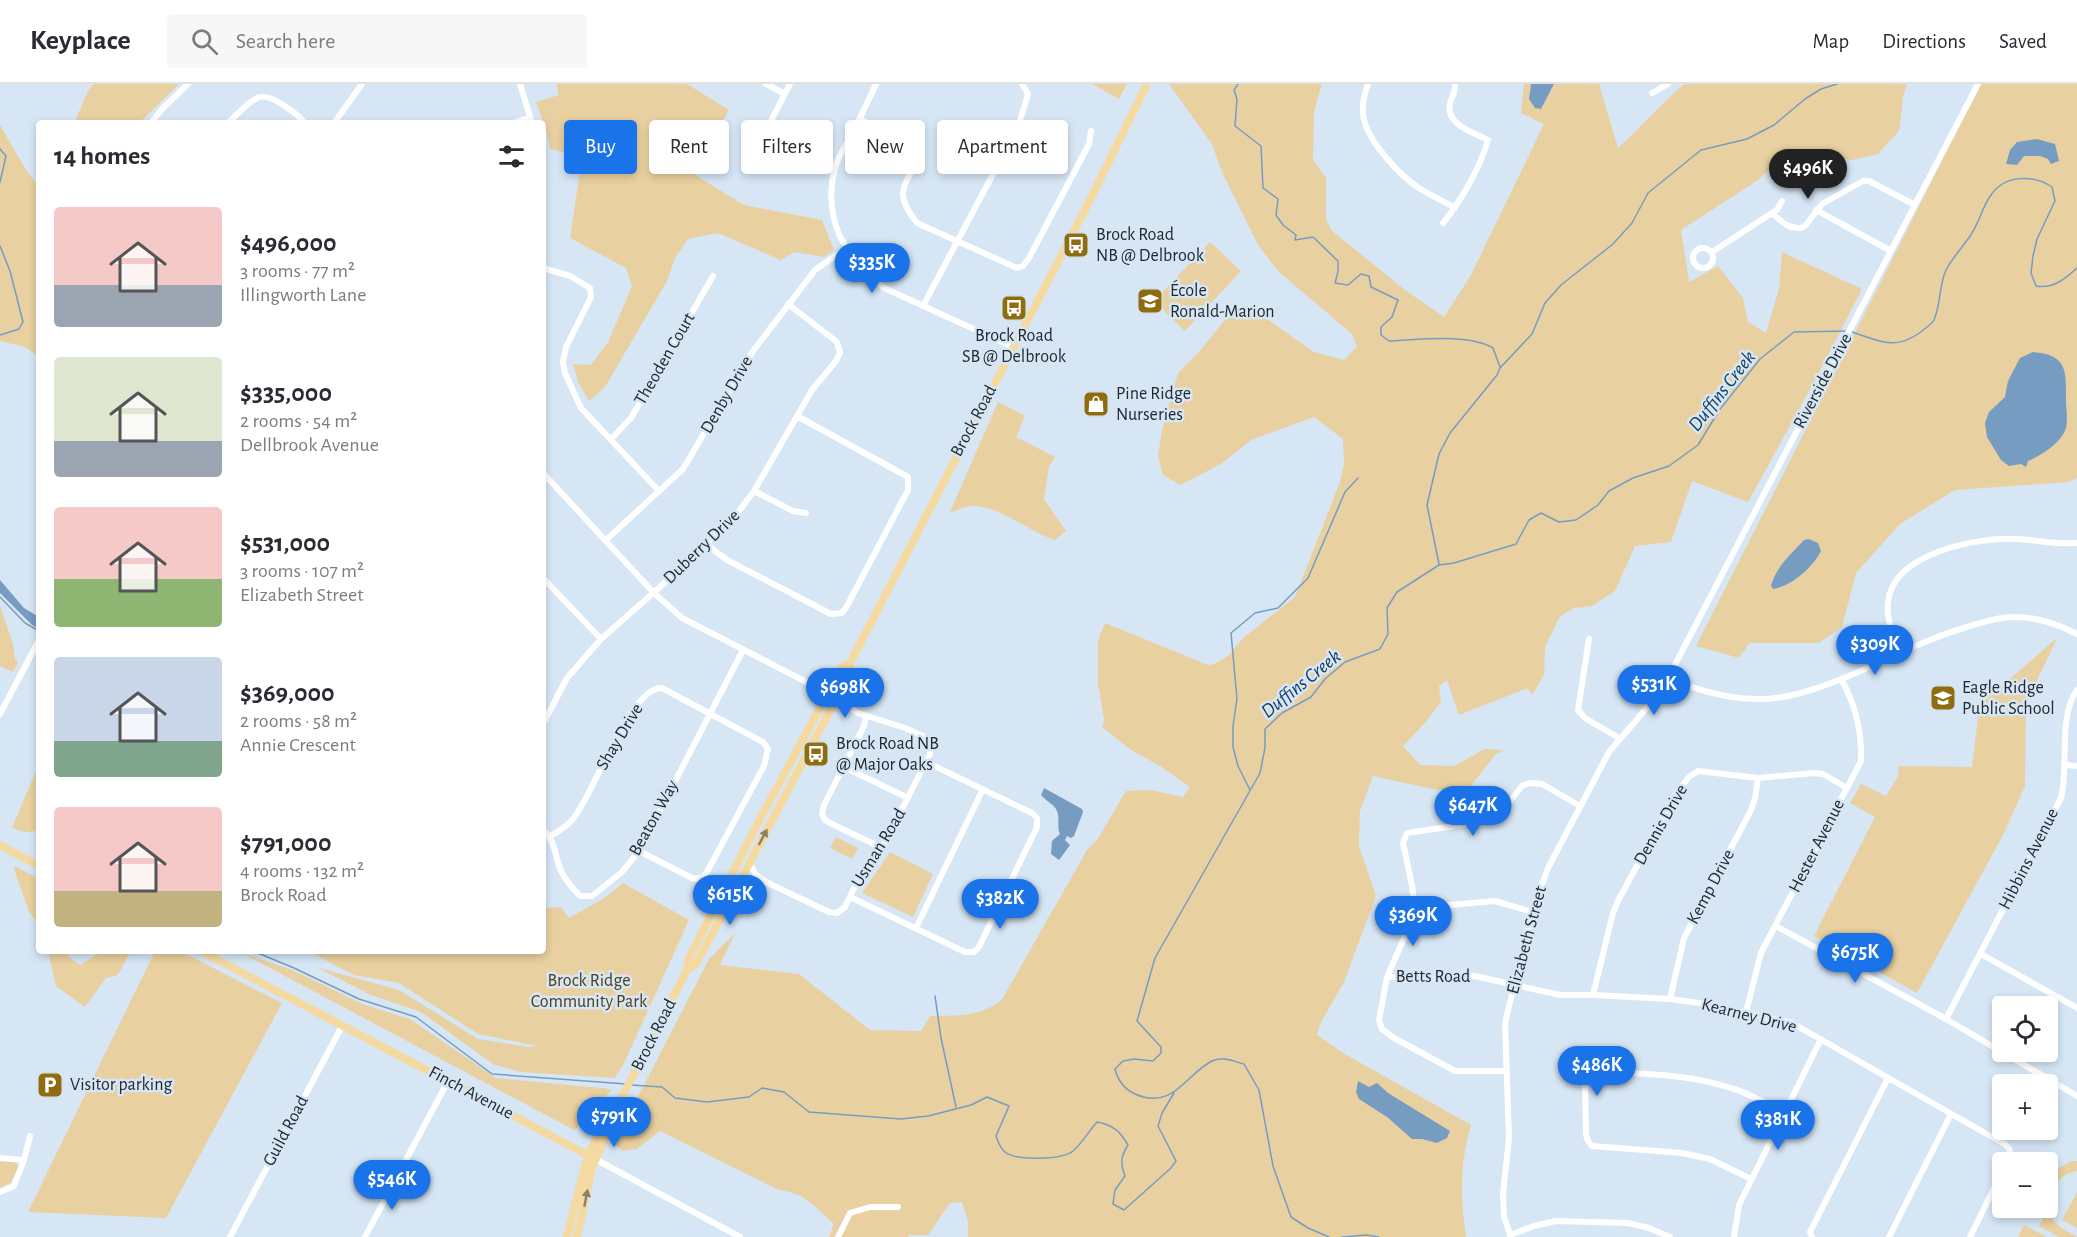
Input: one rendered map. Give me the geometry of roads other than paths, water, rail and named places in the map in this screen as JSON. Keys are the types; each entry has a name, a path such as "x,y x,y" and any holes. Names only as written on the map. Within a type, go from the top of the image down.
{"main road":[{"name":"Brock Road","path":"687,970 696,964 836,700 850,673 850,663 1090,200 1147,84"},
{"name":"Brock Road","path":"567,1237 599,1134 604,1132 687,970 688,960 737,862 842,667 850,663"},
{"path":"0,845 36,864"},
{"path":"737,862 741,877"},
{"name":"Finch Avenue","path":"207,954 592,1157"},
{"name":"Brock Road","path":"578,1237 592,1157"}],"street":[{"path":"154,120 162,109 188,84"},
{"path":"336,120 362,84"},
{"path":"520,84 531,120"},
{"path":"766,84 785,94"},
{"path":"772,120 790,84"},
{"path":"876,84 836,165 832,183 831,202 836,229 845,249 868,275 884,288 1013,347"},
{"path":"923,306 1018,127 1028,94 1022,84"},
{"path":"1368,84 1364,94 1364,120 1370,135 1392,164 1407,179 1420,189 1455,208"},
{"path":"1443,223 1455,208 1485,151 1488,140 1453,121 1449,115 1450,104 1456,89 1455,84"},
{"path":"1652,93 1668,84"},
{"name":"Riverside Drive","path":"1668,678 1978,84"},
{"path":"231,120 258,97 264,96 287,108 301,120"},
{"path":"910,174 902,192 908,210 917,223 1017,268 1023,266 1089,144 1091,131"},
{"path":"1772,213 1781,222 1797,229 1806,225 1822,204 1863,181 1869,181 1915,205"},
{"path":"1712,252 1777,210 1782,201"},
{"path":"1816,210 1891,251"},
{"name":"Denby Drive","path":"606,540 683,469 753,351 815,270 845,249"},
{"path":"546,269 570,276 590,288 591,297 566,346 563,362 565,373 581,408 659,491"},
{"name":"Theoden Court","path":"611,439 631,418 713,276"},
{"name":"Duberry Drive","path":"546,718 567,678 601,639 733,519 754,491 812,390 836,361 840,353 837,342 788,304"},
{"path":"707,545 727,560 831,614 842,613 847,606 908,490 909,477 797,416"},
{"path":"546,476 654,593 682,618 866,716 905,728 924,737 931,747 926,762 1035,815 1038,822 979,947 974,952 965,952 850,897"},
{"path":"754,491 793,511 806,513"},
{"path":"1899,652 1888,618 1888,602 1893,585 1900,574 1918,560 1983,541 2016,538 2064,544 2077,543"},
{"path":"546,581 601,639"},
{"path":"1668,678 1711,694 1732,698 1759,699 1795,695 1841,679 1938,635 1993,620 2016,617 2061,626 2077,634"},
{"path":"1589,639 1578,710 1585,718 1619,738"},
{"path":"0,714 36,647"},
{"name":"Beaton Way","path":"550,836 562,873 580,896 592,897 622,872 639,851 743,650"},
{"name":"Elizabeth Street","path":"1510,1236 1504,1217 1503,1194 1509,1138 1506,1023 1532,912 1548,868 1609,752 1650,704 1668,678"},
{"name":"Hester Avenue","path":"1746,1012 1761,953 1861,761 1859,725 1855,708 1841,679"},
{"name":"Shay Drive","path":"550,836 572,820 628,716 655,688 662,688 763,742 768,749 764,765 703,877 694,879 639,851"},
{"name":"Hibbins Avenue","path":"1946,1019 1982,954 2061,798 2066,765 2067,716 2072,697 2077,690"},
{"path":"866,716 864,726 824,805 822,814 830,823 882,848"},
{"name":"Usman Road","path":"749,863 756,874 768,883 833,913 843,910 857,882 882,848 926,762"},
{"path":"2066,765 2077,766"},
{"path":"844,767 908,798"},
{"name":"Dennis Drive","path":"1593,995 1615,907 1675,795 1689,777 1698,771 1758,778 1814,773 1822,774 1847,788"},
{"name":"Kemp Drive","path":"1670,999 1684,938 1751,810 1758,778"},
{"path":"1506,1071 1455,1071 1394,1038 1382,1029 1379,1020 1387,977 1415,908 1402,843 1407,833 1488,821 1500,814 1522,786 1529,783 1542,784 1580,806"},
{"path":"916,928 983,789"},
{"path":"546,833 550,836"},
{"name":"Usman Road","path":"741,877 768,883"},
{"path":"1415,908 1495,901 1532,912"},
{"path":"1776,926 1946,1019 2077,1096"},
{"path":"1982,954 2077,1008"},
{"name":"Betts Road","path":"1387,977 1441,979 1475,976 1515,985"},
{"name":"Kearney Drive","path":"1515,985 1560,995 1670,999 1707,1004 1792,1023 2006,1145 2010,1152"},
{"name":"Guild Road","path":"230,1237 342,1026"},
{"path":"1734,1237 1739,1205 1821,1039"},
{"path":"1751,1179 1710,1159 1654,1150 1592,1146 1586,1135 1585,1079 1593,1072 1644,1074 1694,1080 1735,1089 1784,1113"},
{"path":"1812,1237 1810,1232 1888,1078"},
{"path":"365,1237 448,1081"},
{"path":"1889,1237 1951,1114"},
{"path":"0,1192 14,1186 30,1136"},
{"name":"Finch Avenue","path":"592,1157 740,1237"},
{"path":"0,1158 24,1160"},
{"path":"1970,1237 1992,1192"},
{"path":"838,1237 850,1213 870,1208 898,1207"},
{"path":"1510,1236 1534,1226 1556,1221 1628,1223 1649,1228 1670,1237"}],"water":[{"path":"1531,84 1554,84 1541,109 1535,108 1529,99"},
{"path":"2037,139 2055,144 2059,161 2051,164 2048,159 2040,156 2024,156 2017,165 2006,164 2010,150 2017,142"},
{"path":"2033,352 2053,357 2063,366 2066,381 2066,428 2055,443 2045,452 2028,461 2026,467 2021,464 2009,466 2001,460 1987,437 1985,423 1989,412 2005,397 2008,381 2020,358"},
{"path":"1809,539 1818,543 1821,551 1817,557 1794,580 1773,589 1771,586 1773,579 1780,567 1804,540"},
{"path":"0,580 24,608 36,615 36,627 32,625 0,593"},
{"path":"1044,788 1082,809 1083,812 1074,836 1071,838 1067,836 1065,840 1070,845 1059,860 1051,854 1052,841 1060,834 1058,815 1055,807 1041,795"},
{"path":"1358,1081 1369,1087 1377,1083 1388,1093 1450,1131 1447,1138 1437,1143 1412,1139 1387,1117 1359,1099 1356,1092"}],"waterway":[{"path":"1238,84 1234,90 1237,99 1235,126 1261,146 1263,188 1278,199 1276,215 1283,225 1296,235 1295,240 1313,237 1338,261 1335,283 1348,285 1361,274 1369,276 1371,287 1398,300 1392,317 1381,327 1381,335 1389,341 1457,339 1483,343 1493,348 1500,367"},
{"path":"1439,564 1427,505 1439,454 1450,433 1497,375 1500,368 1532,334 1545,303 1561,285 1613,244 1632,223 1648,193 1701,150 1747,139 1774,125 1821,89 1837,84"},
{"path":"0,149 6,156 0,182"},
{"name":"Duffins Creek","path":"1852,332 1879,341 1895,343 1912,338 1932,323 1946,270 1973,231 1991,195 1997,188 2012,180 2037,180 2052,187 2055,201 2037,239 2033,256 2031,273 2036,286 2053,285 2077,268"},
{"path":"0,246 10,271 23,322 19,329 0,335"},
{"name":"Duffins Creek","path":"1329,1237 1308,1228 1291,1217 1273,1166 1259,1090 1244,1064 1224,1059 1212,1061 1178,1089 1159,1098 1148,1098 1131,1092 1122,1084 1115,1069 1123,1061 1134,1059 1153,1061 1161,1053 1161,1047 1137,1021 1155,958 1260,773 1265,748 1265,729 1282,713 1311,697 1325,679 1345,662 1380,649 1388,634 1387,608 1397,592 1439,565 1454,563 1516,544 1529,520 1541,513 1559,522 1576,520 1598,505 1609,491 1633,478 1669,466 1698,445 1720,409 1760,359 1794,332 1847,331"},
{"path":"1250,790 1238,766 1233,747 1237,699 1231,633 1255,613 1278,608 1308,578 1345,492 1358,478"},
{"path":"0,597 25,623 36,629"},
{"path":"260,954 359,999 416,1017 492,1074 626,1084"},
{"path":"935,996 941,1038 956,1107"},
{"path":"631,1085 662,1087 675,1098 707,1102 749,1097 762,1088 784,1092 809,1112 901,1119 928,1116 971,1105 987,1097 1009,1106 996,1136 1002,1149 1011,1155 1028,1158 1050,1158 1067,1154 1076,1148 1097,1122 1103,1123 1116,1129 1128,1145 1122,1160 1125,1176 1115,1190 1113,1204 1124,1210 1176,1161 1158,1126 1162,1113 1174,1093"},
{"name":"Duffins Creek","path":"1342,1237 1367,1235 1379,1237"}],"place":[{"name":"Brock Road NB @ Delbrook","path":"1076,245"},
{"name":"École Ronald-Marion","path":"1150,301"},
{"name":"Brock Road SB @ Delbrook","path":"1014,308"},
{"name":"Pine Ridge Nurseries","path":"1096,404"},
{"name":"Eagle Ridge Public School","path":"1943,698"},
{"name":"Brock Road NB @ Major Oaks","path":"816,754"},
{"name":"Visitor parking","path":"50,1085"}],"park label":[{"name":"Brock Ridge Community Park","path":"589,991"}]}
